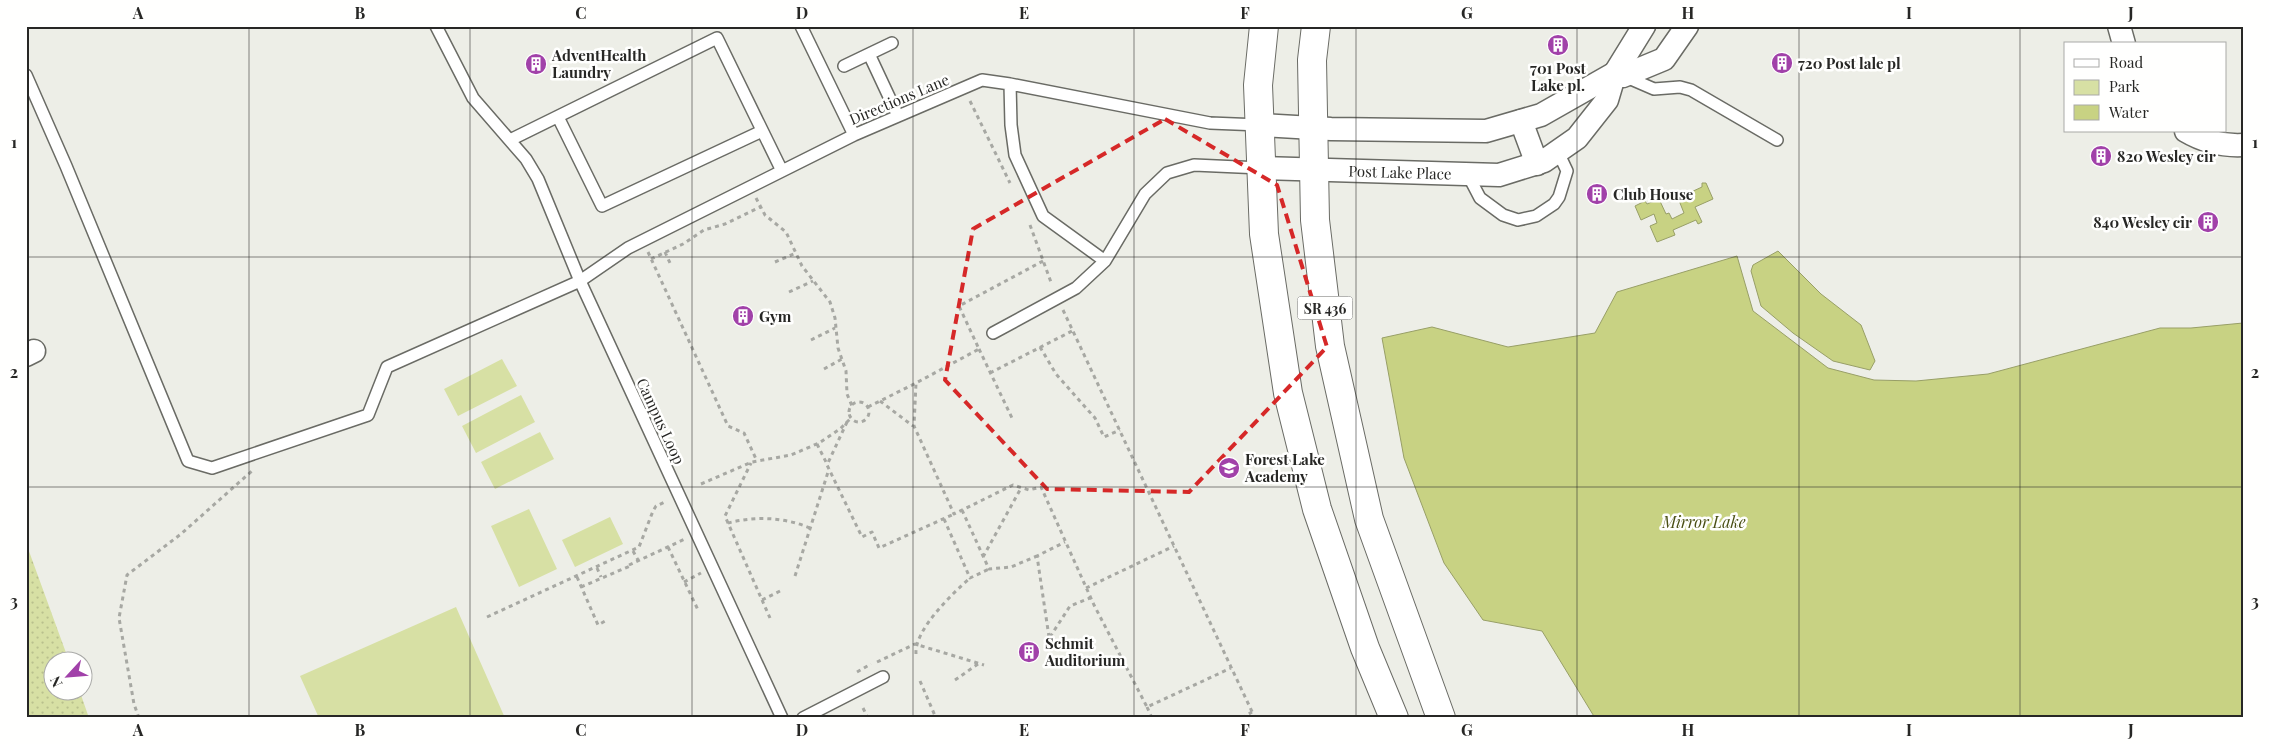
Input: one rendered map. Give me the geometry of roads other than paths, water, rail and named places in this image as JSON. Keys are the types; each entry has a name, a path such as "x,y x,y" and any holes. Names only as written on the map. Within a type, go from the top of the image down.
{"main road":[{"name":"SR 436","path":"1264,26 1258,84 1264,234 1288,393 1317,509 1365,648 1394,718"},
{"name":"SR 436","path":"1316,26 1312,60 1315,220 1330,346 1369,519 1442,718"}],"street":[{"name":"Post Lake Place","path":"1261,168 1499,175 1537,164 1577,138 1607,100 1644,26"},
{"name":"Post Lake Place","path":"1260,126 1314,129 1486,132 1541,115 1619,75 1664,59 1687,26"},
{"path":"2119,26 2123,42"},
{"path":"1521,121 1537,164"},
{"path":"2188,132 2208,141 2229,146 2243,145"}],"lane":[{"name":"Campus Loop","path":"436,26 473,98 526,159 538,179 580,281 782,718"},
{"path":"801,26 854,135"},
{"path":"510,140 717,38 782,170"},
{"path":"844,66 892,43"},
{"path":"869,54 898,116"},
{"name":"Directions Lane","path":"26,75 66,166 188,461 212,468 368,415 387,368 580,281 642,240 854,135 982,80 1210,123 1260,126"},
{"path":"1619,75 1654,89 1680,87 1691,90 1777,140"},
{"path":"1010,84 1011,125 1015,155 1043,216 1105,261"},
{"path":"558,117 602,206 762,130"},
{"path":"1468,175 1480,198 1503,215 1518,220 1536,216 1554,204 1559,196 1567,171 1558,152"},
{"path":"993,333 1076,288 1105,261 1145,194 1167,173 1194,165 1261,168"},
{"path":"803,718 883,677"}],"water":[{"path":"1702,183 1706,183 1713,199 1695,207 1702,222 1698,224 1696,220 1673,230 1675,235 1657,242 1650,226 1657,223 1654,214 1641,220 1635,206 1645,201 1647,204 1659,199 1666,214 1669,213 1672,219 1684,213 1678,198 1702,187"},
{"path":"1778,251 1821,294 1861,325 1875,361 1870,370 1833,361 1793,333 1761,306 1751,271 1753,265"},
{"name":"Mirror Lake","path":"1737,256 1753,311 1828,368 1874,380 1916,381 1988,374 2160,328 2191,328 2243,323 2243,718 1595,718 1542,631 1483,620 1444,563 1404,458 1382,338 1432,327 1508,347 1595,333 1617,292"}],"place":[{"name":"701 Post Lake pl.","path":"1558,45"},
{"name":"720 Post lale pl","path":"1782,63"},
{"name":"AdventHealth Laundry","path":"536,64"},
{"name":"820 Wesley cir","path":"2101,156"},
{"name":"Club House","path":"1597,194"},
{"name":"840 Wesley cir","path":"2208,222"},
{"name":"Gym","path":"743,316"},
{"name":"Forest Lake Academy","path":"1229,468"},
{"name":"Schmit Auditorium","path":"1029,652"}]}
